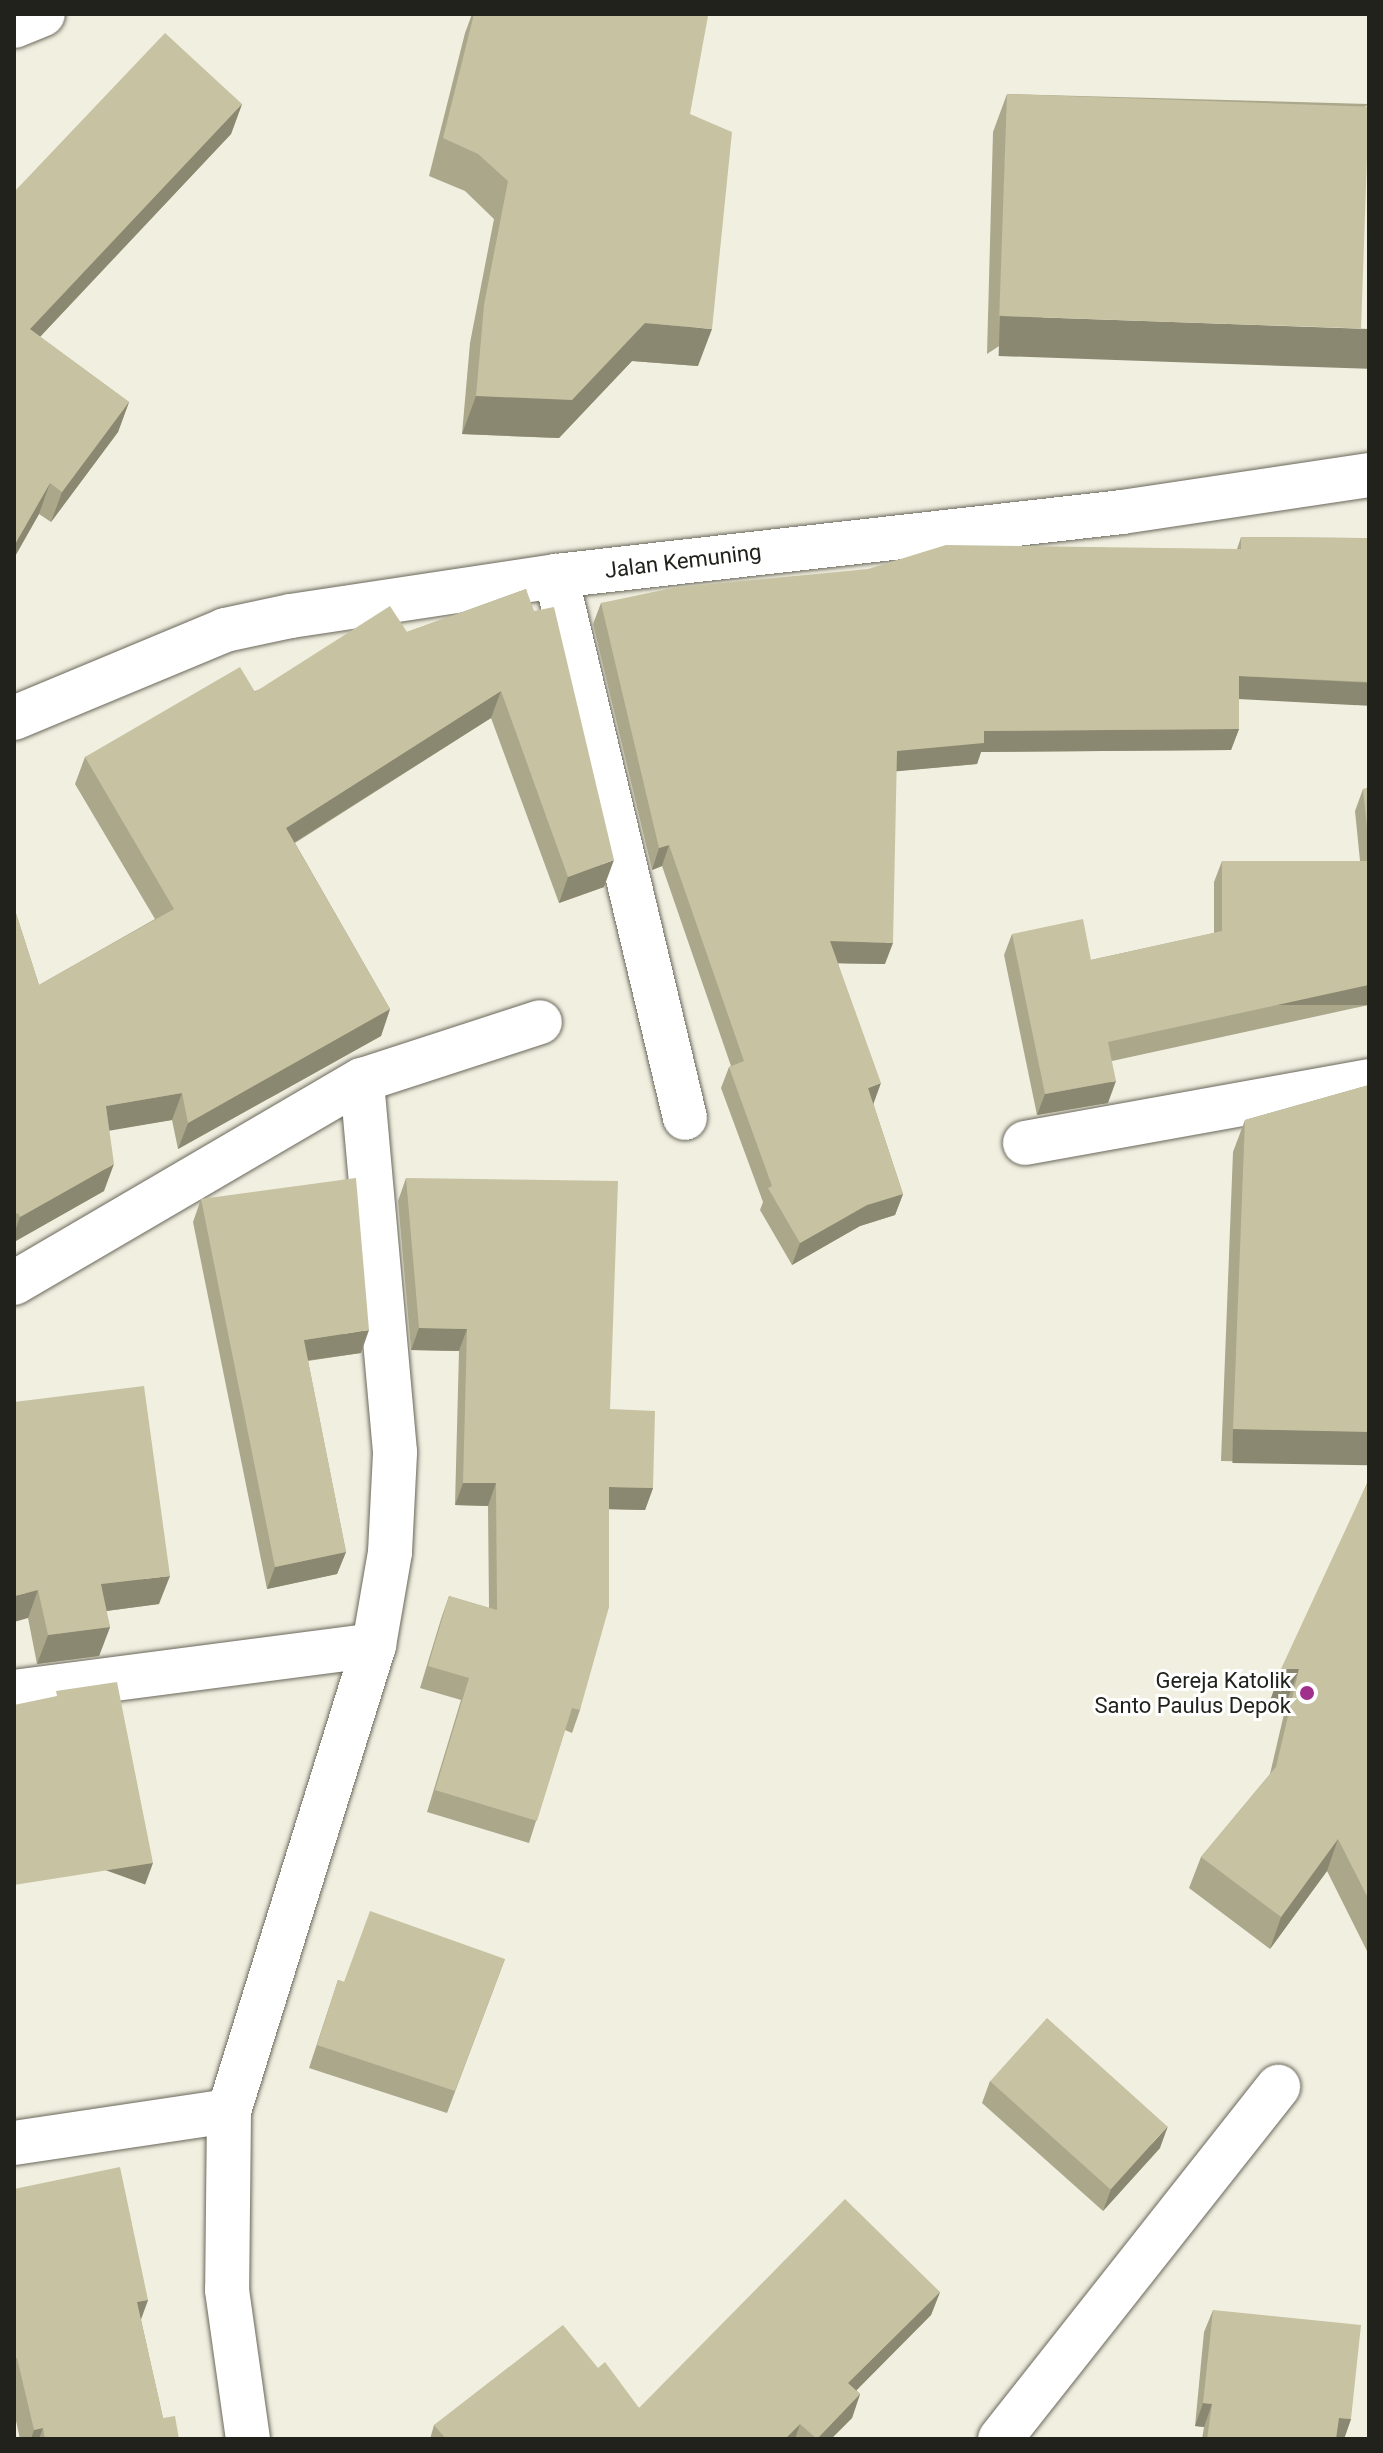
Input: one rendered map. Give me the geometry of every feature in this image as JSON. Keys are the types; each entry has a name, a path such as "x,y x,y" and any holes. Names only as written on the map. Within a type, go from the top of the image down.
{"street":[{"path":"14,26 43,14"},
{"name":"Jalan Kemuning","path":"14,718 225,630 556,576 1122,512 1369,475"},
{"path":"556,576 618,820 640,947 685,1118"},
{"path":"14,1283 362,1080 540,1022"},
{"path":"248,2439 227,2290 229,2111 374,1645 390,1552 395,1452 362,1080"},
{"path":"1025,1143 1369,1081"},
{"path":"14,1692 374,1645"},
{"path":"1000,2439 1278,2087"},
{"path":"14,2143 229,2111"}],"building":[{"path":"474,14 708,16 690,114 732,132 712,329 645,323 572,400 476,396 484,305 508,181 478,154 443,138"},
{"path":"165,33 242,104 30,329 129,402 62,492 50,483 14,546 14,192"},
{"path":"1007,94 1369,107 1361,328 999,316"},
{"path":"1241,537 1369,538 1369,682 1239,676 1239,729 984,731 984,743 897,751 893,943 830,941 881,1083 868,1088 903,1194 867,1205 800,1243 768,1188 772,1186 729,1067 744,1061 669,845 659,848 601,603 677,587 868,569 946,545 1241,549"},
{"path":"526,589 534,611 554,607 614,860 568,877 501,691 286,828 390,1009 188,1123 182,1093 106,1106 114,1164 20,1217 18,1213 14,1215 14,907 39,985 174,909 85,757 240,667 255,692 390,606 407,632"},
{"path":"1369,788 1369,847 1363,789"},
{"path":"1222,861 1369,861 1369,985 1108,1042 1116,1081 1045,1094 1012,934 1083,919 1091,960 1222,931"},
{"path":"1369,1085 1369,1432 1233,1429 1245,1120"},
{"path":"356,1178 369,1330 304,1340 346,1552 275,1567 201,1199"},
{"path":"406,1178 618,1181 610,1409 655,1411 653,1488 609,1487 609,1607 580,1710 572,1708 537,1821 435,1790 469,1678 428,1666 449,1596 497,1610 496,1483 463,1483 467,1329 419,1328"},
{"path":"144,1386 170,1576 101,1584 110,1627 48,1635 38,1590 14,1596 14,1402"},
{"path":"1369,1479 1369,1900 1338,1839 1281,1917 1201,1857 1276,1767 1299,1669 1281,1669"},
{"path":"117,1682 153,1863 14,1885 14,1705 57,1696 56,1691"},
{"path":"370,1911 505,1959 455,2091 317,2045 338,1980 344,1982"},
{"path":"1047,2018 1167,2126 1111,2190 990,2081"},
{"path":"120,2167 148,2300 137,2302 163,2418 175,2416 179,2439 45,2439 43,2428 34,2430 17,2358 14,2358 14,2189"},
{"path":"845,2199 940,2292 848,2383 860,2394 817,2439 800,2424 785,2439 446,2439 434,2425 563,2325 598,2368 605,2362 639,2408"},
{"path":"1213,2310 1361,2325 1351,2419 1339,2418 1336,2439 1207,2439 1212,2404 1203,2403"}],"place":[{"name":"Gereja Katolik Santo Paulus Depok","path":"1307,1693"}]}
